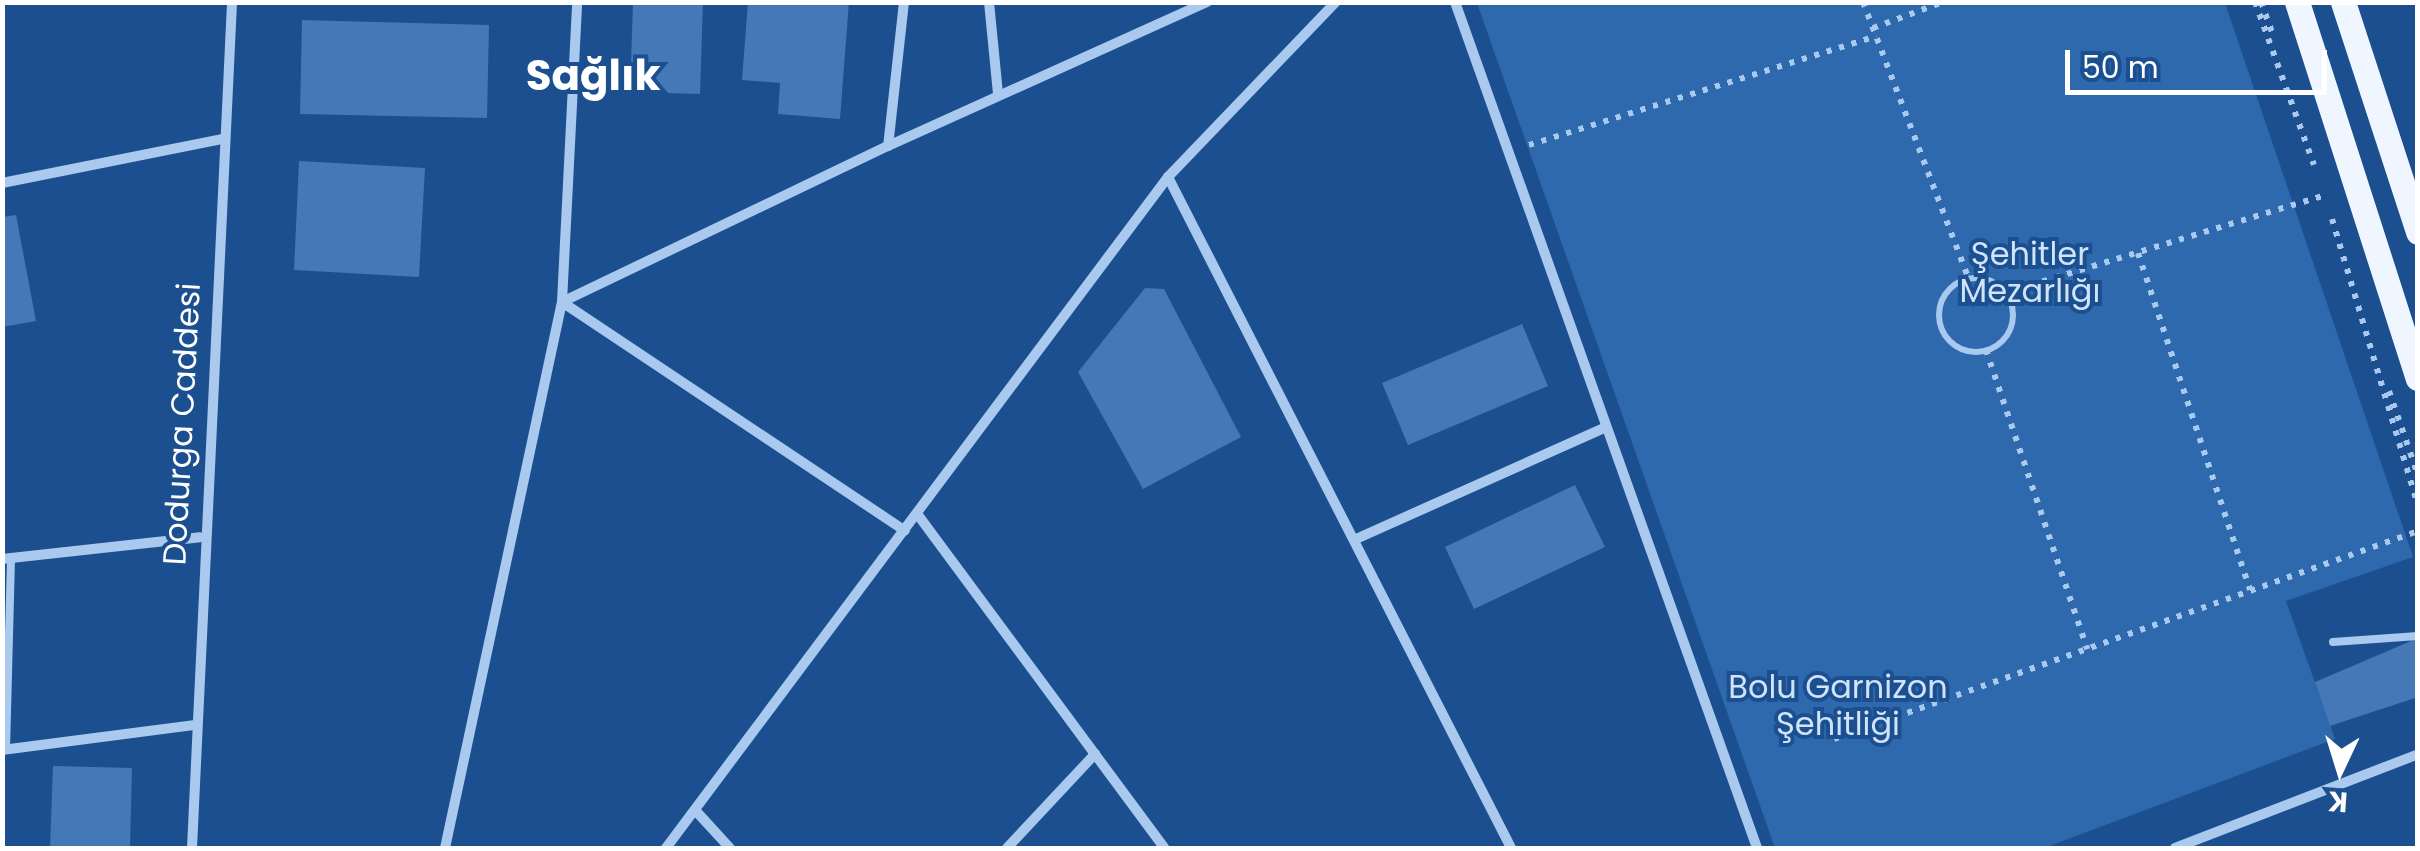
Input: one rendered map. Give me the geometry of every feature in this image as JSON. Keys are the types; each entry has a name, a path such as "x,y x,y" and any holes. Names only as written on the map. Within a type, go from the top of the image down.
{"main road":[{"path":"2297,2 2418,378"},
{"path":"2343,2 2418,232"}],"street":[{"name":"Dodurga Caddesi","path":"192,848 200,537 232,2"},
{"path":"445,848 562,302 577,2"},
{"path":"888,146 904,2"},
{"path":"989,2 998,94"},
{"path":"562,302 998,94 1207,2"},
{"path":"666,848 1168,177 1336,2"},
{"path":"1455,2 1757,848"},
{"path":"2,184 222,139"},
{"path":"1168,177 1511,848"},
{"path":"562,302 905,530"},
{"path":"1356,539 1604,428"},
{"path":"918,515 1164,848"},
{"path":"7,558 200,537"},
{"path":"4,750 195,724"},
{"path":"1007,848 1095,754"},
{"path":"2175,848 2418,754"},
{"path":"695,810 730,848"}],"lane":[{"path":"4,750 7,558"},
{"path":"2333,642 2418,636"}],"path":[{"path":"1863,2 1969,279 2006,294 2325,194"},
{"path":"1508,152 1874,32 1943,2"},
{"path":"2255,2 2325,194 2418,506"},
{"path":"2138,252 2250,590"},
{"path":"1969,279 1942,301 1941,324 1954,344 1986,350"},
{"path":"1986,350 2013,322 2006,294"},
{"path":"1986,350 2087,649"},
{"path":"1834,739 2418,530"}],"green space":[{"name":"Şehitler Mezarlığı","path":"1477,3 2225,3 2413,557 2286,601 2335,739 2044,848 1775,848"}],"building":[{"path":"633,2 703,2 700,94 630,92"},
{"path":"748,2 849,2 840,119 778,114 780,83 742,80"},
{"path":"302,20 489,25 487,118 300,114"},
{"path":"299,161 425,168 419,277 294,270"},
{"path":"16,215 36,321 2,327 2,217"},
{"path":"1145,288 1164,289 1241,437 1143,489 1078,372"},
{"path":"1522,324 1548,386 1408,445 1382,383"},
{"path":"1575,485 1605,547 1474,609 1445,547"},
{"path":"2418,638 2418,697 2330,726 2315,682"},
{"path":"53,766 132,768 130,848 50,848"}],"district":[{"name":"Sağlık","path":"593,76"}],"park label":[{"name":"Bolu Garnizon Şehitliği","path":"1838,706"}]}
